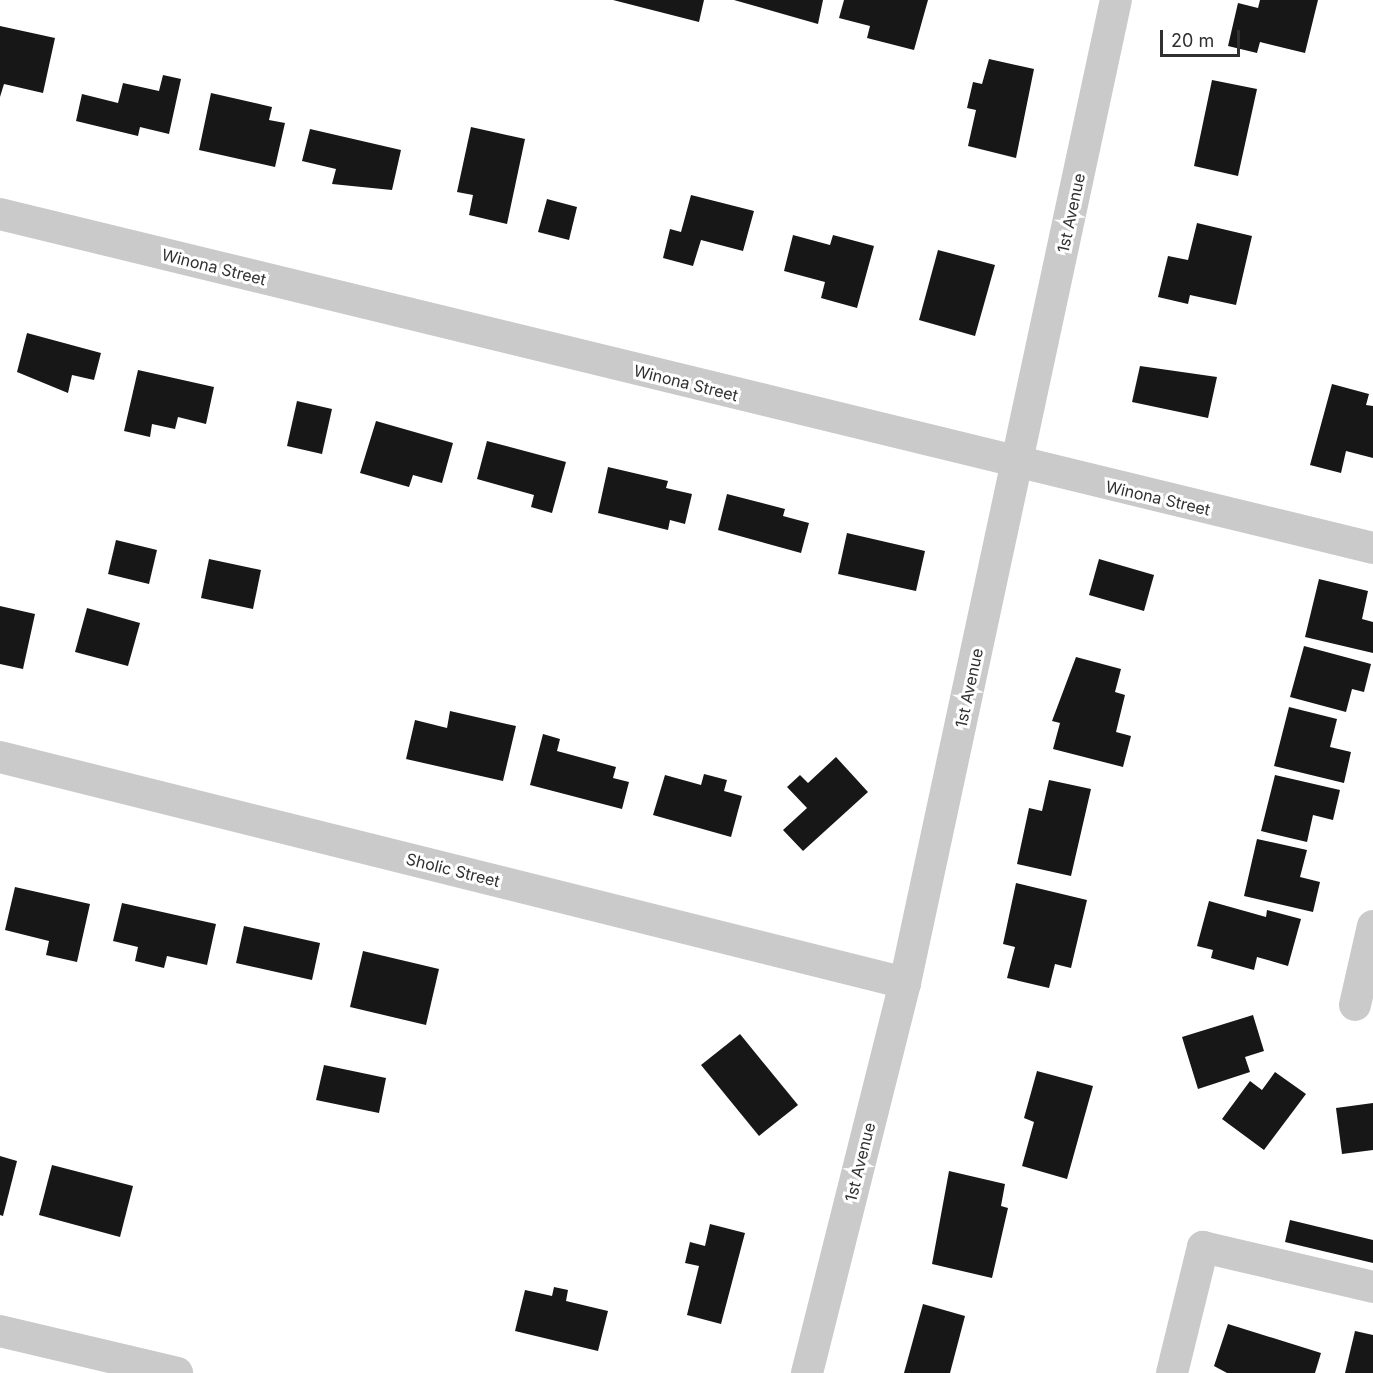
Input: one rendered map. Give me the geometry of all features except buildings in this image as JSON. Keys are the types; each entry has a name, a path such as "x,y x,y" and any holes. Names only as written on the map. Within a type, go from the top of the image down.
{"street":[{"name":"1st Avenue","path":"807,1373 905,983 1116,0"},
{"name":"Winona Street","path":"0,214 1017,465 1373,548"},
{"name":"Sholic Street","path":"0,756 905,983"},
{"path":"1355,1005 1373,926"},
{"path":"1172,1373 1203,1247 1373,1287"},
{"path":"0,1331 177,1373"}]}
